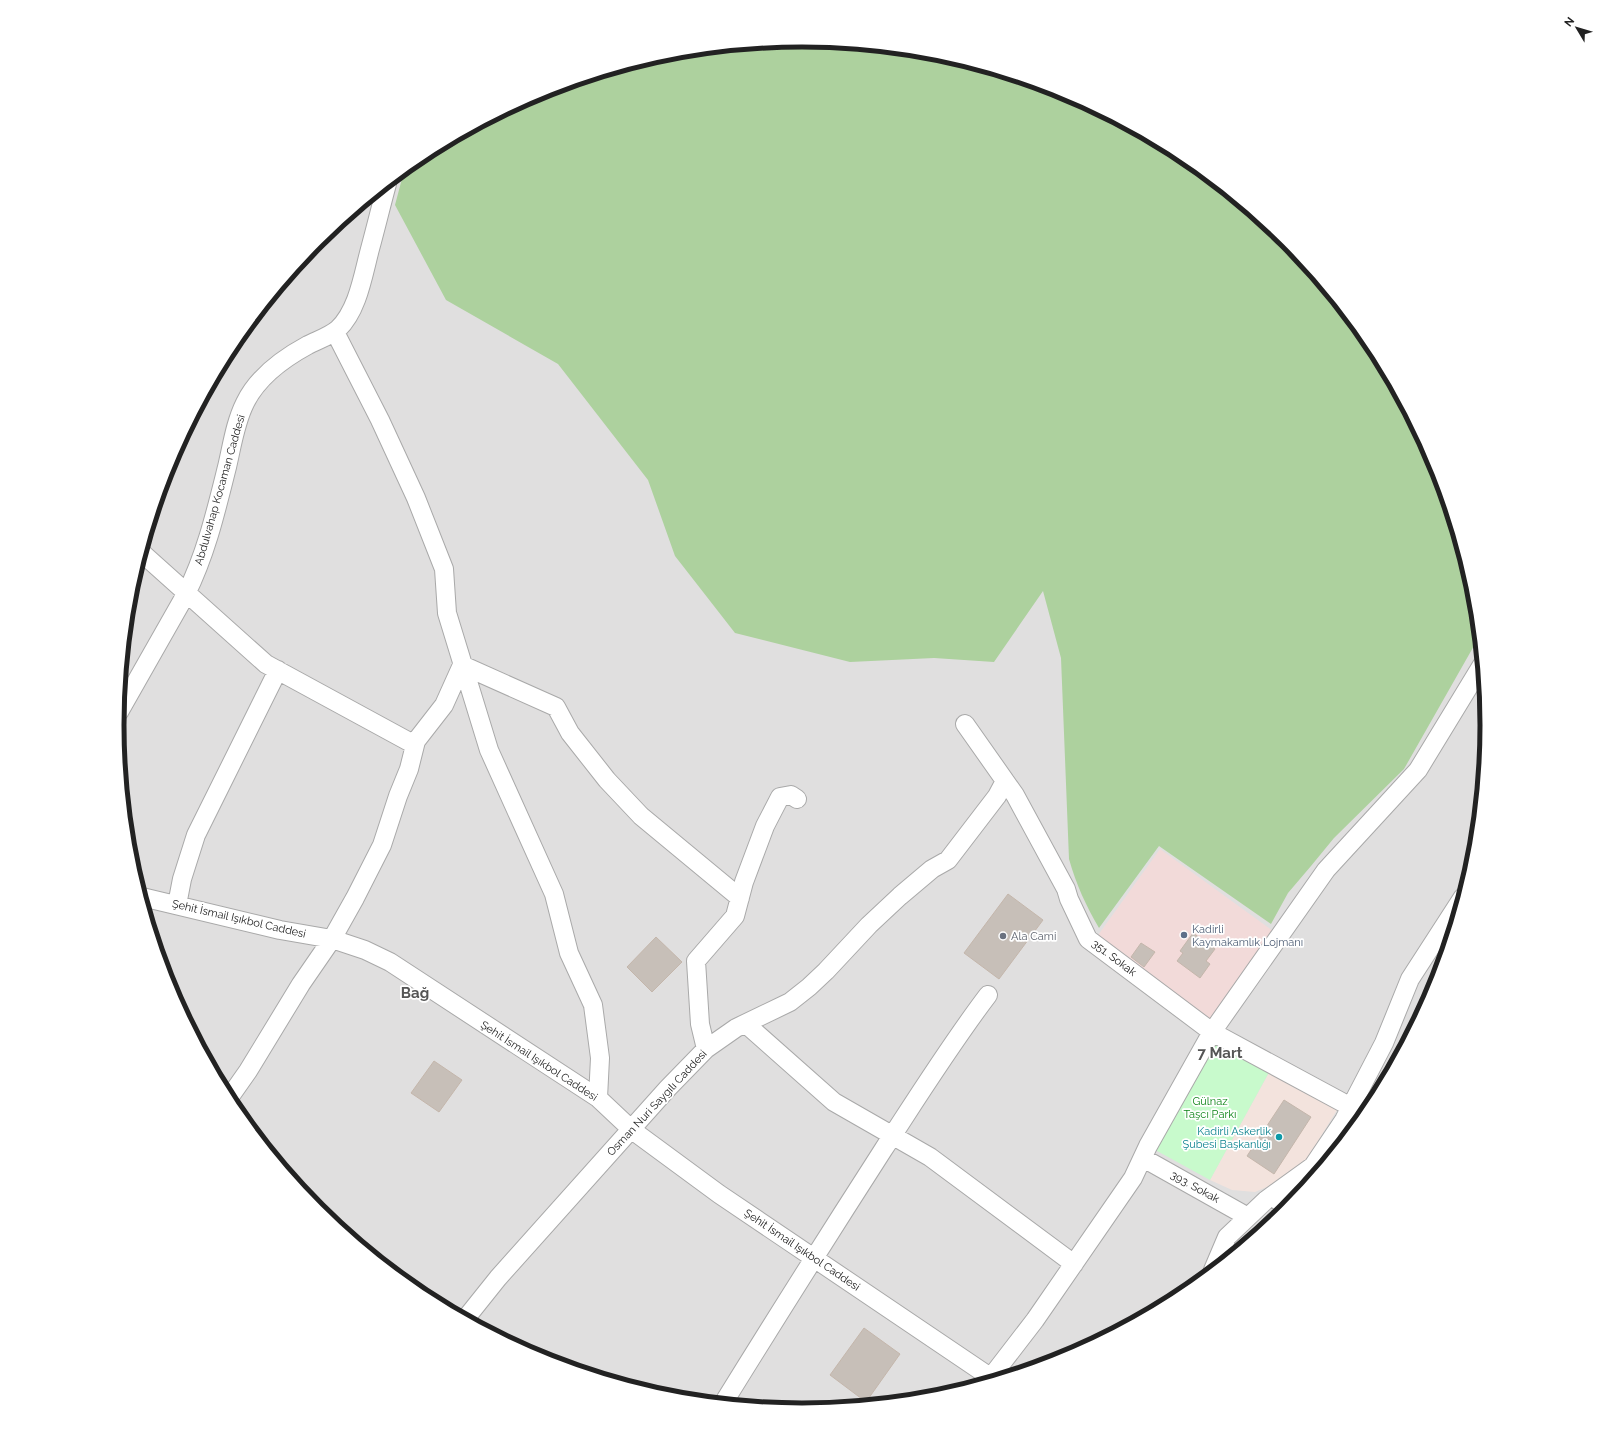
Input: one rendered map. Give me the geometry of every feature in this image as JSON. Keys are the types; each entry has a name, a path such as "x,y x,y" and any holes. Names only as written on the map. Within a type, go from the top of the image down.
{"street":[{"name":"Abdulvahap Kocaman Caddesi","path":"125,701 196,575 216,510 236,428 244,404 250,393 268,373 307,346 335,332 344,322 356,296 385,191"},
{"path":"335,332 383,427 416,498 444,569 447,613 489,750 554,894 569,953 593,1005 600,1058 598,1098"},
{"path":"146,557 266,664 415,745"},
{"path":"233,1092 301,984 332,939 382,845 398,796 409,769 416,741 444,705 462,664"},
{"path":"462,664 556,707 570,733 607,780 641,816 740,898"},
{"path":"177,905 182,880 196,835 278,670"},
{"path":"993,1375 1035,1320 1133,1178 1212,1032 1326,870 1418,770 1478,671"},
{"name":"351. Sokak","path":"965,724 1015,795 1066,888 1069,899 1088,938 1212,1032 1351,1107"},
{"name":"Osman Nuri Saygılı Caddesi","path":"468,1315 498,1278 668,1088 706,1049 736,1028 790,1002 809,987 869,925 900,896 932,869 948,860 997,796 1005,781"},
{"path":"706,1049 700,1024 696,961 735,916 744,882 765,826 780,797 791,795 797,799"},
{"name":"Şehit İsmail Işıkbol Caddesi","path":"148,898 280,930 332,939 365,950 390,962 598,1098 632,1130 719,1194 987,1377"},
{"path":"1216,1262 1227,1236 1272,1196 1313,1166 1351,1107 1384,1043 1410,979 1454,911"},
{"path":"726,1398 813,1258 892,1136 957,1036 988,995"},
{"path":"746,1024 834,1102 930,1157 1074,1264"},
{"name":"393. Sokak","path":"1143,1158 1248,1217"},
{"path":"1272,1196 1282,1204"}],"shaded area":[{"path":"758,48 847,48 891,53 935,60 978,70 1020,83 1062,99 1102,117 1142,138 1179,161 1250,215 1312,278 1340,312 1366,348 1390,386 1411,425 1445,507 1457,550 1475,637 1479,681 1479,769 1475,813 1467,857 1445,943 1411,1025 1390,1064 1366,1102 1340,1138 1312,1172 1250,1235 1215,1263 1179,1289 1102,1333 1062,1351 1020,1367 978,1380 935,1390 847,1402 758,1402 714,1397 670,1390 627,1380 585,1367 543,1351 503,1333 463,1312 426,1289 355,1235 293,1172 265,1138 239,1102 215,1064 194,1025 160,943 148,900 130,813 126,769 124,725 130,637 138,593 160,507 194,425 215,386 239,348 265,312 293,278 355,215 390,187 426,161 503,117 543,99 585,83 627,70 670,60"},
{"name":"Kadirli Kaymakamlık Lojmanı","path":"1160,849 1273,931 1210,1020 1096,938"},
{"name":"Kadirli Askerlik Şubesi Başkanlığı","path":"1271,1069 1337,1110 1305,1162 1283,1180 1255,1192 1232,1190 1210,1180"}],"green space":[{"path":"802,47 847,48 891,53 935,60 978,70 1020,83 1062,99 1102,117 1142,138 1179,161 1215,187 1250,215 1282,246 1312,278 1340,312 1366,348 1390,386 1411,425 1429,466 1445,507 1457,550 1467,593 1476,643 1404,769 1334,838 1288,893 1271,924 1159,846 1099,928 1082,895 1069,859 1061,658 1043,591 994,662 934,658 850,662 735,633 675,556 648,480 558,364 446,300 395,205 402,178 426,161 503,117 543,99 585,83 627,70 670,60 714,53 758,48"},
{"name":"Gülnaz Taşcı Parkı","path":"1212,1032 1273,1065 1210,1180 1148,1146"}],"building":[{"name":"Ala Cami","path":"1008,894 1043,920 999,979 964,953"},
{"name":"Kadirli Kaymakamlık Lojmanı","path":"1193,933 1215,949 1206,961 1210,964 1200,978 1177,961 1183,953 1180,951"},
{"path":"656,937 682,962 652,992 627,967"},
{"path":"1141,943 1155,952 1144,967 1131,957"},
{"path":"434,1061 462,1080 439,1112 411,1093"},
{"name":"Kadirli Askerlik Şubesi Başkanlığı","path":"1284,1100 1311,1117 1274,1174 1247,1156"},
{"path":"864,1328 900,1354 868,1400 864,1400 830,1375"}],"place":[{"name":"Kadirli Kaymakamlık Lojmanı","path":"1184,935"},
{"name":"Ala Cami","path":"1003,936"},
{"name":"Kadirli Askerlik Şubesi Başkanlığı","path":"1279,1137"}],"district":[{"name":"Bağ","path":"415,993"},
{"name":"7 Mart","path":"1220,1053"}]}
